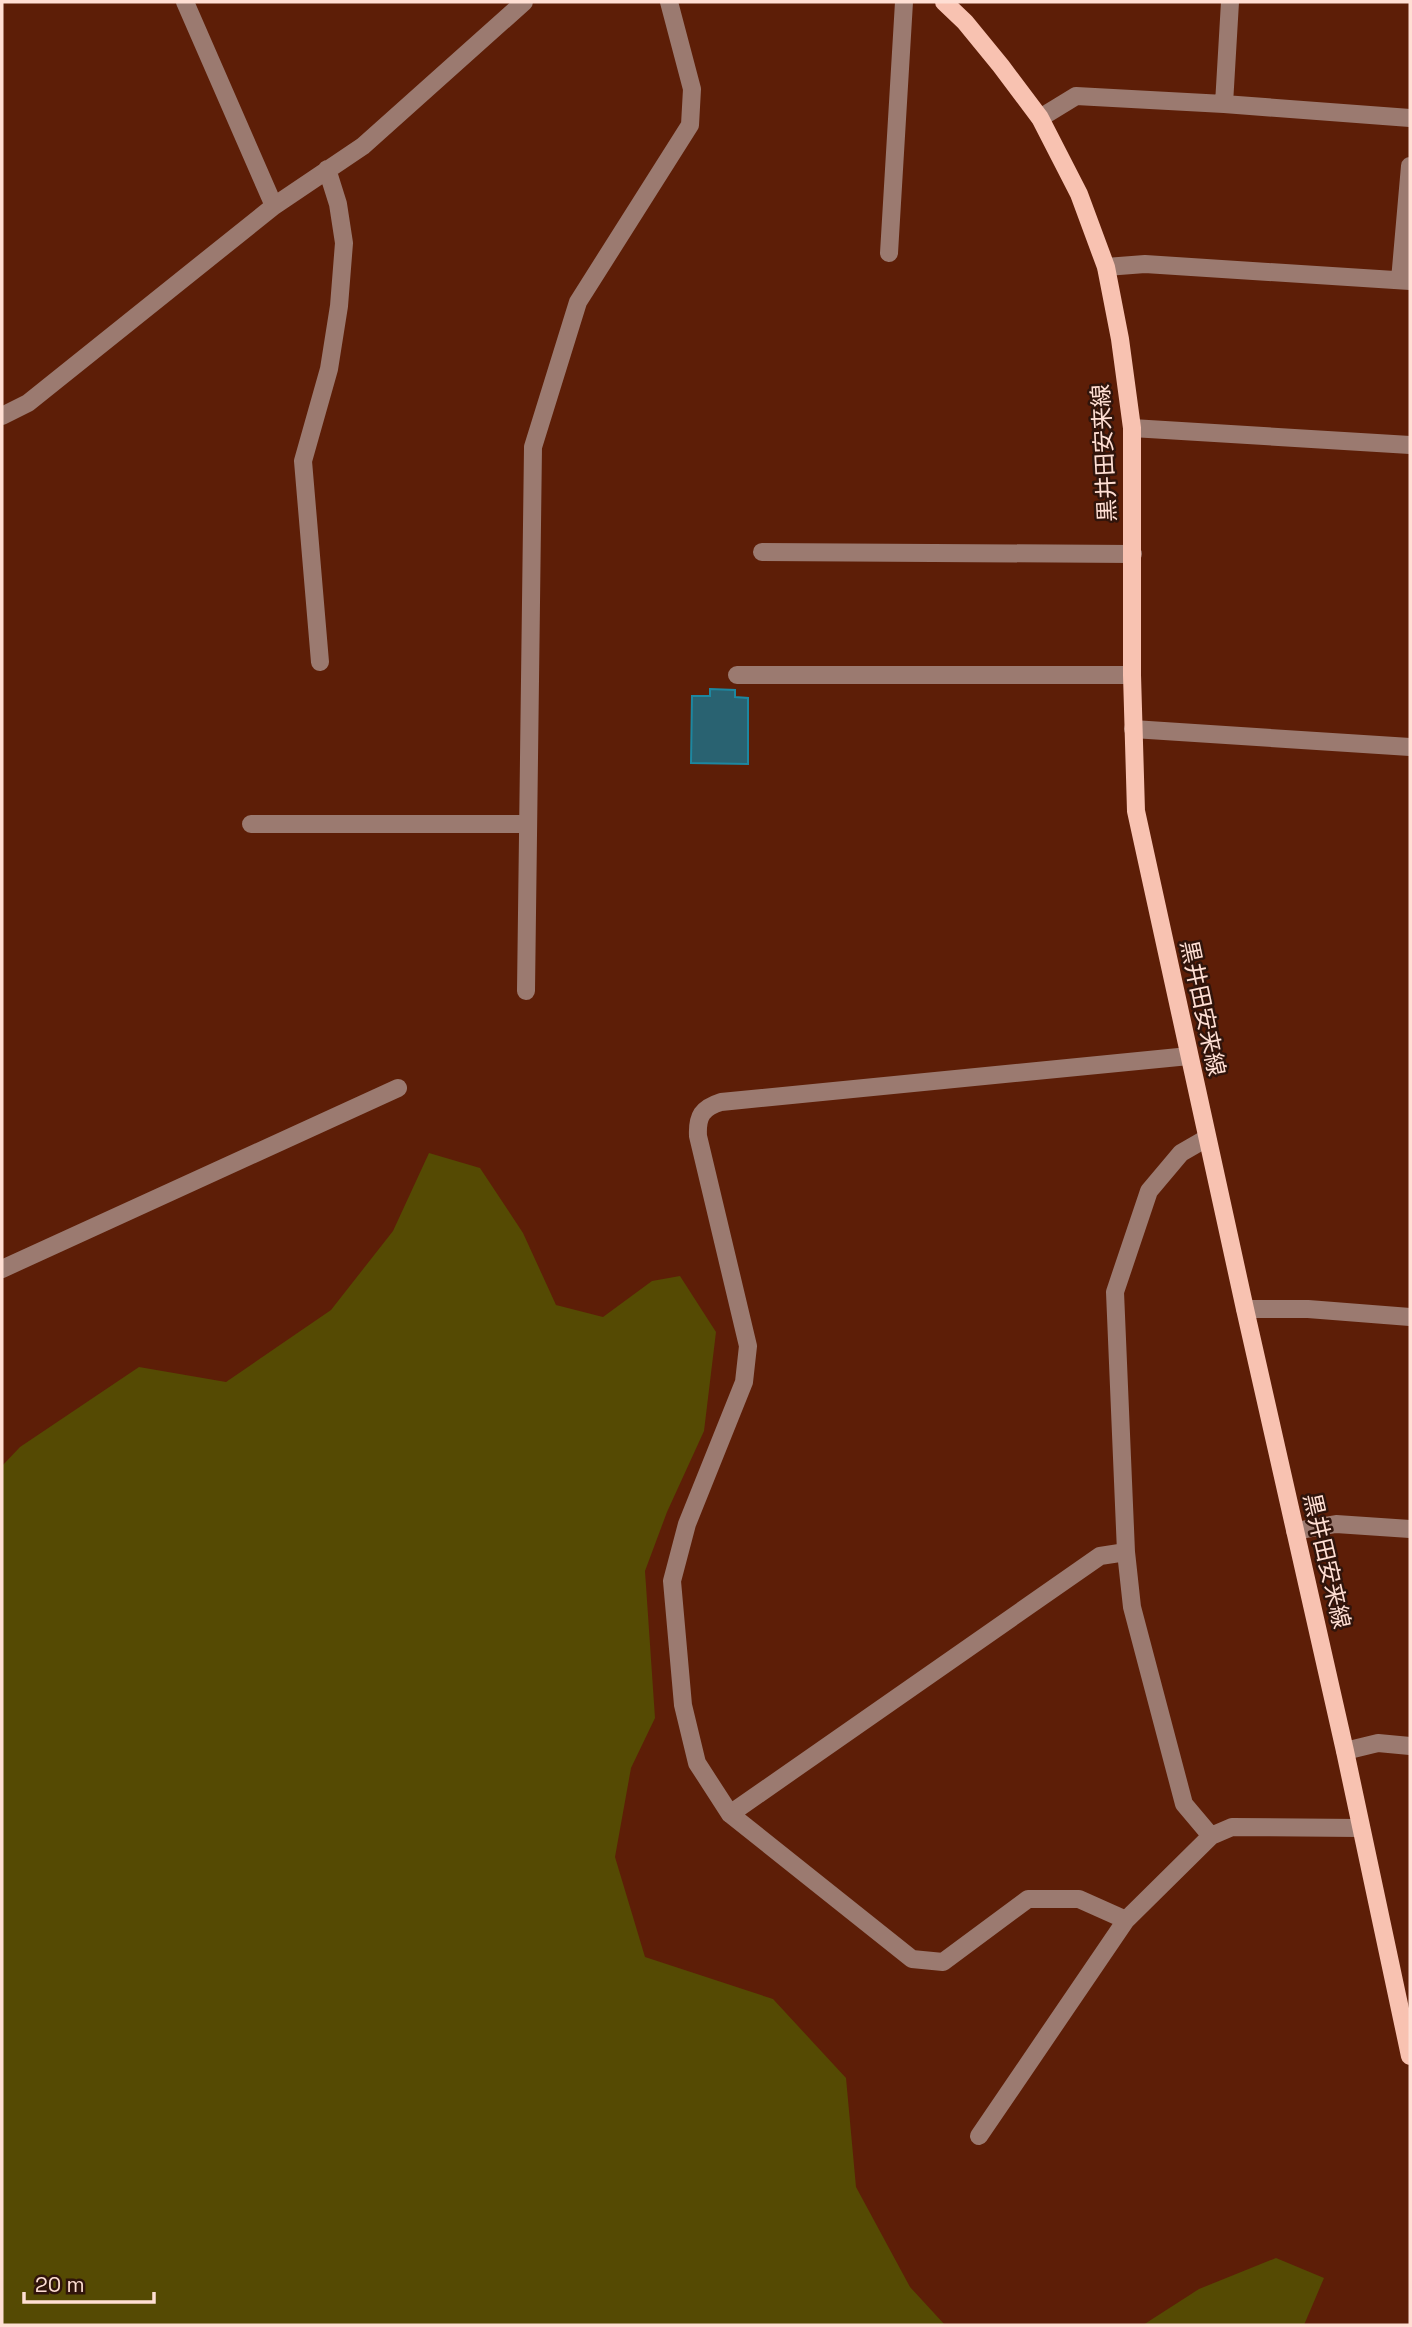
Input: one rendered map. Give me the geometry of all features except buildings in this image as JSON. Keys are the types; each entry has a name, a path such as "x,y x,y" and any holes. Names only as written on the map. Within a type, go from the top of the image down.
{"main road":[{"name":"黒井田安来線","path":"944,2 965,22 1040,118 1079,194 1106,267 1120,339 1132,428 1132,675 1136,811 1410,2056"}],"street":[{"path":"185,2 274,206"},
{"path":"2,416 29,403 274,206 362,146 524,2"},
{"path":"526,991 533,447 578,302 690,125 692,89 669,2"},
{"path":"889,253 904,2"},
{"path":"1224,104 1230,2"},
{"path":"1040,118 1076,96 1410,118"},
{"path":"1106,267 1145,264 1405,281 1410,166"},
{"path":"320,662 303,461 328,369 339,306 344,243 338,204 327,170"},
{"path":"1132,428 1410,445"},
{"path":"762,552 1133,554"},
{"path":"737,675 1132,675"},
{"path":"1133,729 1410,747"},
{"path":"251,824 527,824"},
{"path":"1126,1920 1079,1899 1028,1899 943,1962 912,1959 730,1814 697,1763 683,1705 672,1581 687,1524 744,1381 748,1346 698,1136 697,1122 701,1112 709,1105 721,1102 1189,1056"},
{"path":"2,1269 398,1088"},
{"path":"1207,1138 1181,1153 1149,1191 1115,1292 1126,1552 1132,1607 1184,1804 1212,1836"},
{"path":"1245,1309 1308,1309 1410,1317"},
{"path":"1295,1531 1336,1524 1410,1529"},
{"path":"730,1814 1100,1556 1126,1552"},
{"path":"1345,1751 1378,1743 1410,1746"},
{"path":"979,2136 1126,1920 1212,1836 1232,1827 1360,1828"}],"shaded area":[{"path":"429,1153 480,1168 523,1233 556,1305 603,1317 652,1281 680,1276 716,1332 704,1431 667,1512 645,1571 655,1718 631,1768 615,1857 645,1957 773,1999 846,2078 856,2187 910,2287 945,2325 2,2325 2,1466 20,1447 139,1367 226,1382 331,1310 393,1231"},
{"path":"1276,2258 1324,2278 1304,2325 1143,2325 1199,2289"}]}
